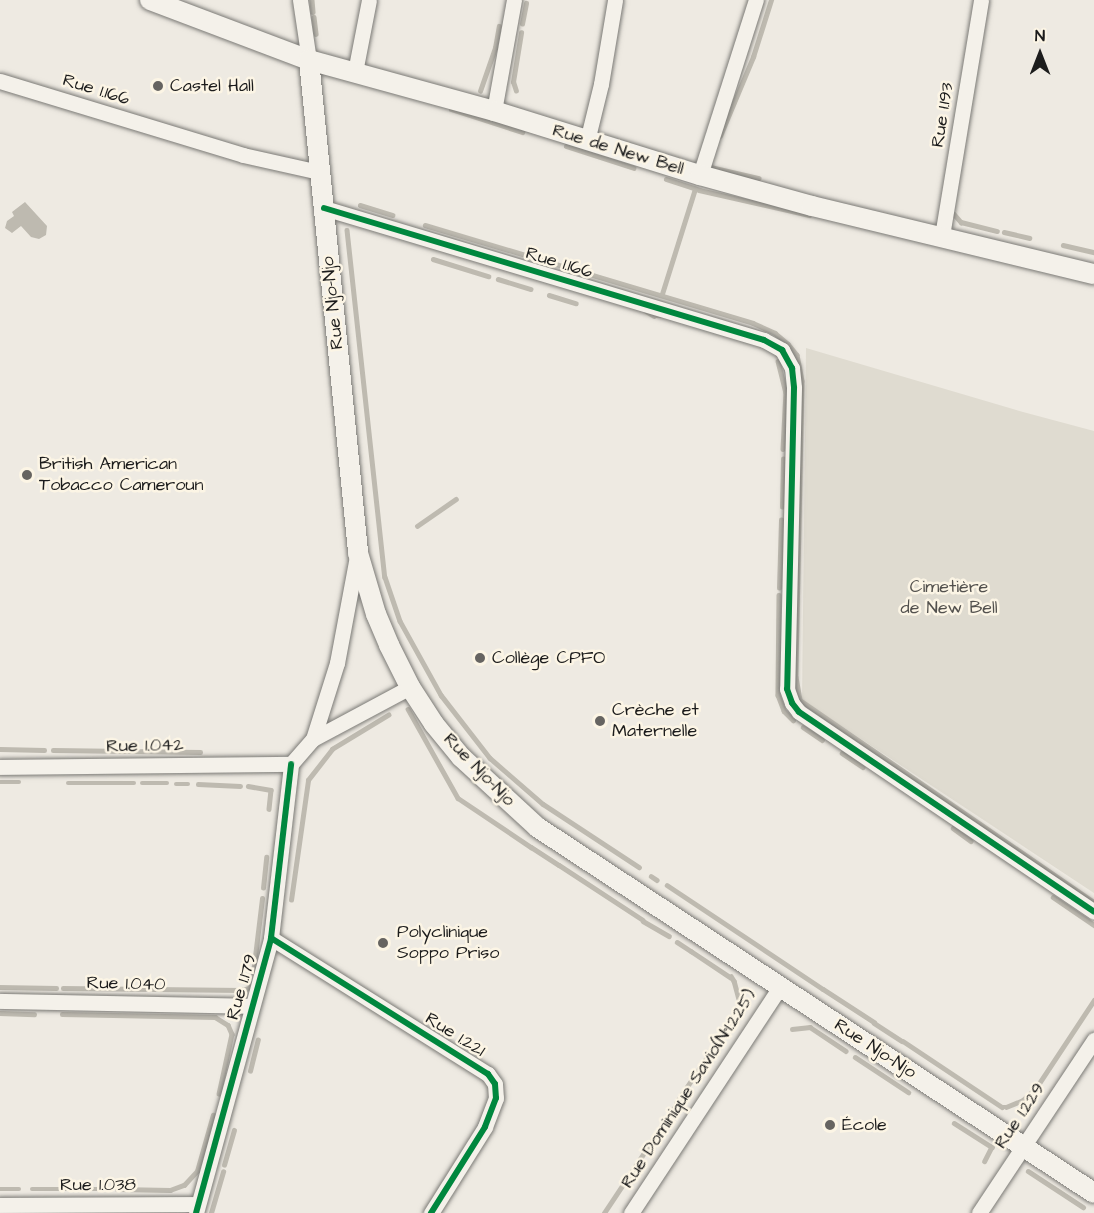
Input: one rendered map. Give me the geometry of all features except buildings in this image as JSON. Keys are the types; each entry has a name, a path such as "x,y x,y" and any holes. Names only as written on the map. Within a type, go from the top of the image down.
{"main road":[{"name":"Rue de New Bell","path":"150,0 309,60 494,111 700,175 812,206 1094,274"},
{"name":"Rue Njo-Njo","path":"309,60 358,553 376,614 410,687 461,757 537,827 1094,1193"}],"street":[{"path":"300,0 309,60"},
{"path":"356,72 369,0"},
{"path":"494,111 514,0"},
{"path":"587,141 601,84 615,0"},
{"path":"700,175 756,0"},
{"name":"Rue 1.193","path":"942,236 981,0"},
{"name":"Rue 1.166","path":"0,81 243,154 319,172"},
{"name":"Rue 1.166","path":"324,208 764,340 782,350 792,368 794,388 787,689 792,703 799,712 1094,912"},
{"path":"314,739 337,663 358,553"},
{"path":"291,764 314,739 410,687"},
{"name":"Rue 1.042","path":"0,766 291,764"},
{"name":"Rue 1.179","path":"196,1208 271,938 291,764"},
{"name":"Rue 1.221","path":"271,938 488,1074 495,1084 496,1098 485,1127 431,1213"},
{"name":"Rue Dominique Savio(N°1.225)","path":"631,1213 780,987"},
{"name":"Rue 1.040","path":"0,1001 252,1006"},
{"name":"Rue 1.229","path":"979,1213 1094,1040"},
{"name":"Rue 1.038","path":"0,1205 196,1208"}],"green space":[{"name":"Cimetière de New Bell","path":"806,348 1094,431 1094,893 802,700"}],"shaded area":[{"path":"25,202 47,226 46,235 39,239 31,237 21,226 12,233 5,228 7,221 14,216 12,212"}],"waterway":[{"path":"312,0 313,12"},
{"path":"720,136 753,57 771,0"},
{"path":"522,24 526,3"},
{"path":"314,17 316,34"},
{"path":"480,91 495,48 499,26"},
{"path":"516,91 513,82 521,33"},
{"path":"451,109 522,132"},
{"path":"566,146 634,168"},
{"path":"706,166 759,178"},
{"path":"666,179 699,190 809,215"},
{"path":"662,294 695,189"},
{"path":"360,205 393,215"},
{"path":"954,214 961,222 997,231"},
{"path":"425,225 753,323 775,333 788,344 797,355 802,381 796,677 800,700 1094,902"},
{"path":"347,230 385,577 400,621 441,695 490,758 543,804 639,867"},
{"path":"1004,232 1029,238"},
{"path":"1063,245 1094,252"},
{"path":"433,259 488,276"},
{"path":"498,279 531,289"},
{"path":"549,295 576,303"},
{"path":"646,311 654,316 663,316"},
{"path":"778,361 786,392 783,449"},
{"path":"782,507 783,459"},
{"path":"417,526 456,499"},
{"path":"779,588 781,520"},
{"path":"779,595 778,695 784,711 793,720"},
{"path":"408,709 458,798 531,847"},
{"path":"291,900 308,780 332,749 388,715"},
{"path":"803,727 822,740"},
{"path":"0,749 44,750"},
{"path":"53,750 200,752"},
{"path":"842,753 863,767"},
{"path":"0,782 19,782"},
{"path":"68,783 134,783"},
{"path":"142,783 167,783"},
{"path":"176,784 188,784"},
{"path":"198,784 240,786"},
{"path":"248,786 271,790 269,809"},
{"path":"953,828 971,841"},
{"path":"531,847 559,865"},
{"path":"263,888 266,857"},
{"path":"559,865 643,920"},
{"path":"651,876 657,880"},
{"path":"667,885 823,989"},
{"path":"1053,897 1094,925"},
{"path":"253,973 262,899"},
{"path":"643,921 669,936"},
{"path":"677,942 691,951"},
{"path":"691,951 730,977"},
{"path":"720,1038 740,1005 731,977"},
{"path":"63,988 242,990 249,988 252,984"},
{"path":"0,987 56,988"},
{"path":"823,989 874,1022"},
{"path":"903,1041 1002,1107 1006,1107 1023,1100 1036,1088 1094,1000"},
{"path":"0,1013 34,1014"},
{"path":"62,1014 215,1017 228,1025 232,1034 219,1094"},
{"path":"874,1023 902,1041"},
{"path":"792,1029 810,1027 846,1051"},
{"path":"250,1071 258,1040"},
{"path":"701,1066 711,1051"},
{"path":"855,1057 908,1092"},
{"path":"676,1103 701,1066"},
{"path":"604,1213 677,1103"},
{"path":"117,1189 170,1190 184,1185 197,1171 213,1115"},
{"path":"954,1123 992,1147 985,1161"},
{"path":"224,1165 234,1130"},
{"path":"1028,1171 1083,1207"},
{"path":"211,1213 223,1172"},
{"path":"0,1189 19,1189"},
{"path":"32,1189 99,1189"}],"cycle path":[{"path":"324,208 764,340 782,350 792,368 794,388 787,689 792,703 799,712 1094,912"},
{"path":"196,1213 271,938 291,764"},
{"path":"271,938 488,1074 495,1084 496,1098 485,1127 431,1213"}],"place":[{"name":"Castel Hall","path":"158,86"},
{"name":"British American Tobacco Cameroun","path":"27,475"},
{"name":"Collège CPFO","path":"480,658"},
{"name":"Crèche et Maternelle","path":"600,721"},
{"name":"Polyclinique Soppo Priso","path":"383,943"},
{"name":"École","path":"830,1125"}]}
